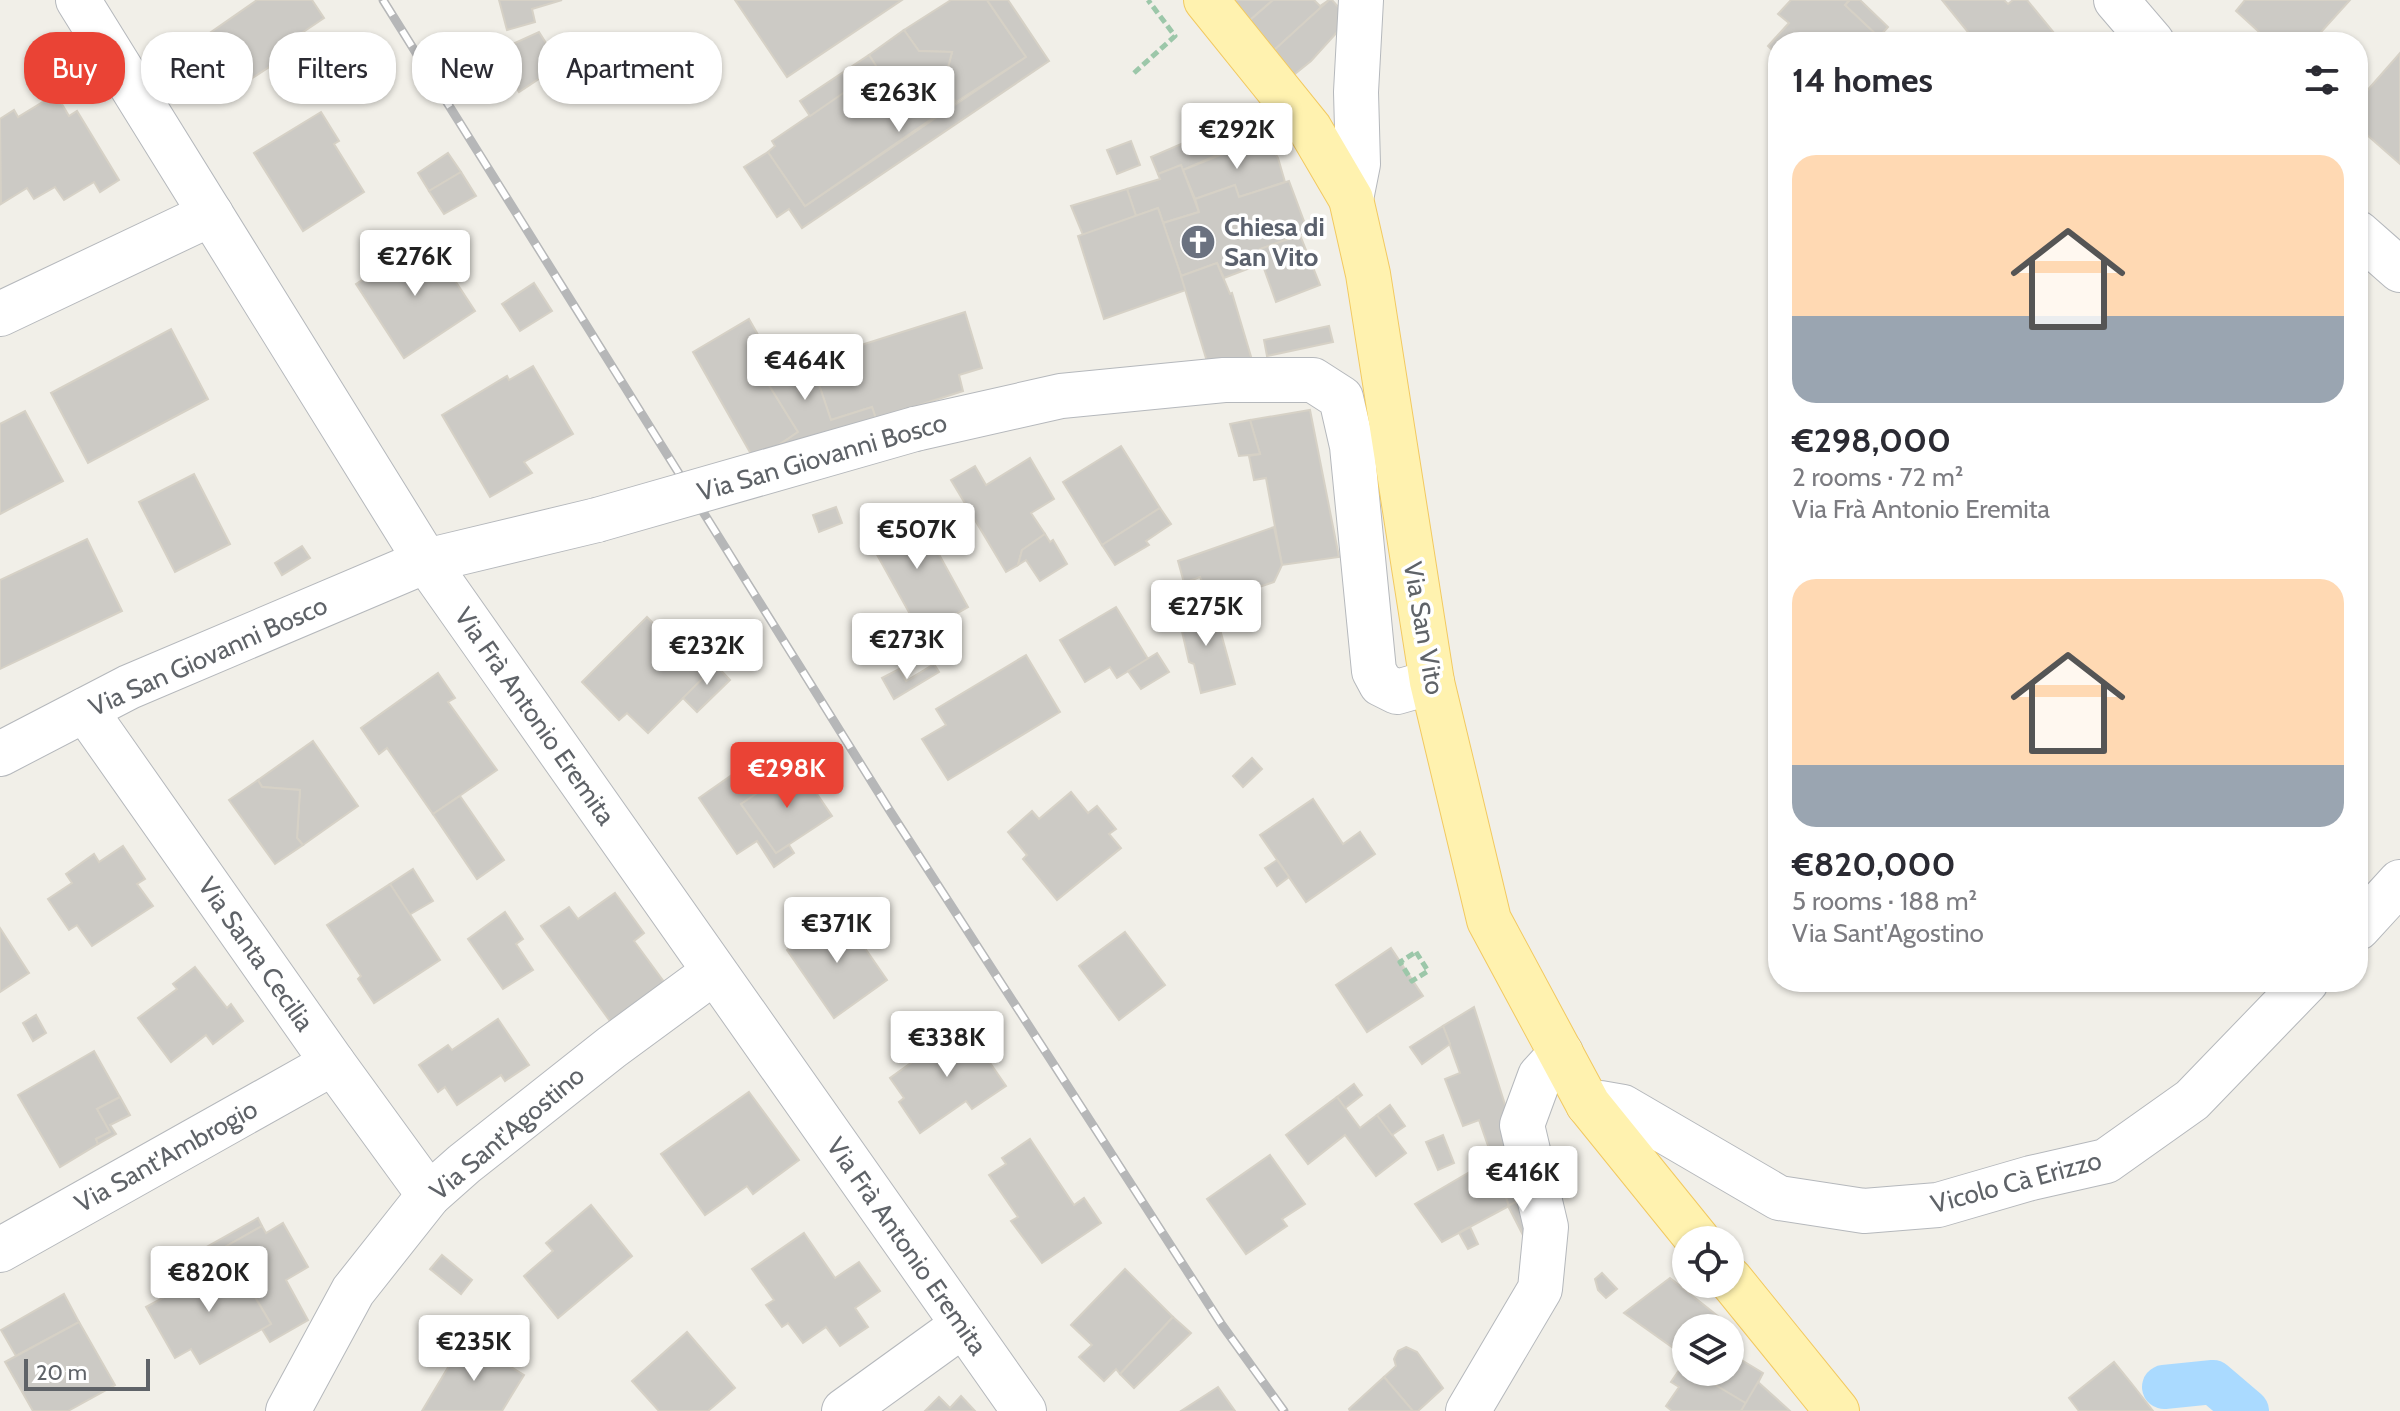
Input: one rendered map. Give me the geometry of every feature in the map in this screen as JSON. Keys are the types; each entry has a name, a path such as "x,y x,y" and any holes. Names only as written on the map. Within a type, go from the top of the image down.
{"main road":[{"name":"Via San Vito","path":"1206,0 1310,129 1351,199 1368,274 1432,682 1489,920 1588,1104 1687,1226"},
{"path":"1744,1296 1837,1411"}],"street":[{"name":"Via Frà Antonio Eremita","path":"78,0 426,561 1024,1411"},
{"path":"1351,199 1358,164 1356,92 1361,0"},
{"path":"2116,0 2143,32"},
{"path":"0,314 211,214"},
{"path":"2368,242 2400,270"},
{"name":"Via San Giovanni Bosco","path":"0,754 129,687 426,561 597,520 915,429 1061,396 1224,380 1313,380 1341,398 1352,446 1374,671 1381,684 1397,692 1432,682"},
{"name":"Via Santa Cecilia","path":"85,710 429,1195"},
{"path":"2368,917 2400,882"},
{"name":"Via Sant'Agostino","path":"288,1411 353,1291 429,1195 612,1047 714,972"},
{"name":"Vicolo Cà Erizzo","path":"1588,1104 1623,1107 1779,1198 1864,1211 1938,1205 2031,1178 2106,1161 2192,1100 2296,992"},
{"path":"1468,1411 1540,1289 1546,1227 1522,1125 1540,1076 1561,1053"},
{"name":"Via Sant'Ambrogio","path":"0,1250 333,1063"},
{"path":"844,1411 963,1325"}],"path":[{"path":"1134,73 1175,36 1148,0"},
{"path":"1416,952 1428,971 1412,981 1400,962 1416,952"}],"building":[{"path":"257,0 312,0 324,18 303,32 269,32 269,67 253,78 253,32 211,32"},
{"path":"499,0 562,0 532,9 535,22 507,30"},
{"path":"735,0 902,0 787,77"},
{"path":"951,0 987,0 1026,57 956,102 943,87 952,52 919,51 904,30"},
{"path":"987,0 1008,0 1049,61 802,228 789,209 777,217 744,167 768,152 805,206 1026,57"},
{"path":"1233,0 1273,0 1249,21"},
{"path":"1273,0 1314,0 1320,6 1329,0 1272,52 1249,21"},
{"path":"1329,0 1349,19 1311,61 1291,77 1272,52"},
{"path":"1791,0 1849,0 1845,5 1874,32 1781,32 1789,23 1778,14"},
{"path":"1850,0 1860,0 1888,27 1884,32 1874,32 1845,5"},
{"path":"1942,0 2004,0 2008,4 2013,0 2027,0 2053,32 1968,32"},
{"path":"2245,0 2350,0 2321,32 2259,32 2236,11"},
{"path":"904,30 919,51 952,52 943,87 956,102 805,206 768,152 775,146 772,141 878,69 869,55"},
{"path":"538,32 538,79 522,90 522,40"},
{"path":"2400,53 2400,164 2368,136 2368,90"},
{"path":"869,55 878,69 810,116 800,101"},
{"path":"39,104 62,104 69,116 77,111 119,180 100,192 94,182 64,200 55,187 34,199 27,188 1,204 0,119 14,110 18,117"},
{"path":"321,112 339,141 334,144 364,192 303,231 254,153"},
{"path":"1241,118 1249,141 1183,170 1181,165 1158,174 1151,157"},
{"path":"1265,137 1278,158 1285,182 1239,197 1235,185 1195,199 1183,170"},
{"path":"1131,141 1140,165 1117,174 1107,150"},
{"path":"448,153 461,172 429,191 418,173"},
{"path":"1181,165 1199,212 1163,223 1158,208 1136,216 1127,189 1160,179 1158,174"},
{"path":"461,172 476,196 444,214 429,191"},
{"path":"1289,181 1308,232 1260,249 1266,262 1224,278 1217,263 1181,276 1163,223 1199,212 1195,199 1235,185 1239,197"},
{"path":"1127,189 1136,216 1083,235 1071,206"},
{"path":"1158,208 1186,290 1104,319 1078,236"},
{"path":"1300,235 1320,285 1276,302 1260,249"},
{"path":"427,238 475,311 404,358 356,284"},
{"path":"1217,263 1232,293 1252,360 1209,368 1181,276"},
{"path":"534,283 552,311 520,331 502,304"},
{"path":"965,312 982,368 959,375 963,391 876,419 872,407 831,420 811,361"},
{"path":"749,319 773,361 759,369 798,432 755,461 693,352"},
{"path":"1329,326 1333,342 1267,356 1264,340"},
{"path":"171,329 208,399 88,463 51,393"},
{"path":"807,349 831,420 872,407 876,419 755,461 798,432 759,369"},
{"path":"533,366 573,434 524,462 532,473 490,497 442,415 507,376 509,380"},
{"path":"1310,410 1339,557 1282,565 1266,478 1254,480 1249,456 1260,454 1250,420"},
{"path":"25,411 63,481 0,514 0,424"},
{"path":"1250,420 1260,454 1239,456 1230,424"},
{"path":"1121,446 1160,508 1102,545 1063,482"},
{"path":"1030,458 1054,499 1031,513 1045,534 1022,550 1018,565 1006,572 951,480 975,466 986,485"},
{"path":"194,474 230,544 175,572 139,502"},
{"path":"836,507 842,523 819,532 813,515"},
{"path":"1160,508 1171,524 1146,541 1149,545 1115,565 1102,545"},
{"path":"914,509 968,607 921,634 866,535"},
{"path":"1274,527 1282,565 1274,582 1212,603 1200,577 1184,583 1178,561"},
{"path":"1045,534 1050,542 1053,540 1067,564 1040,581 1026,560 1018,565 1022,550"},
{"path":"87,539 122,611 0,669 0,580"},
{"path":"302,546 310,558 282,575 275,563"},
{"path":"1213,604 1235,684 1201,693 1194,664 1189,662 1178,614"},
{"path":"1116,607 1148,659 1117,678 1110,667 1085,682 1060,640"},
{"path":"647,617 705,676 648,733 627,713 619,720 582,682"},
{"path":"1157,653 1169,672 1141,689 1128,671"},
{"path":"1026,655 1060,712 948,780 922,739 946,725 936,709"},
{"path":"712,661 730,680 697,712 683,698 705,676 701,672"},
{"path":"934,664 939,672 894,699 882,678 899,669 906,681"},
{"path":"438,673 455,698 448,702 497,770 433,814 387,748 379,754 361,728"},
{"path":"313,741 358,806 303,845 297,838 300,790 262,787 258,780"},
{"path":"1252,758 1262,769 1243,787 1233,776"},
{"path":"749,763 766,788 741,804 776,853 789,845 794,853 774,867 757,841 737,854 699,798"},
{"path":"798,766 832,816 776,853 741,804"},
{"path":"258,780 262,787 300,790 297,838 303,845 275,864 229,800"},
{"path":"1071,792 1088,813 1097,806 1116,829 1109,834 1121,848 1057,900 1023,859 1027,855 1008,832 1032,811 1039,819"},
{"path":"460,796 504,860 477,879 433,814"},
{"path":"1313,799 1343,844 1360,832 1375,854 1306,902 1260,835"},
{"path":"123,846 145,879 137,884 153,906 92,946 77,925 69,930 48,899 72,883 66,874 94,854 99,862"},
{"path":"1277,860 1289,877 1277,886 1265,868"},
{"path":"413,869 433,901 409,915 390,884"},
{"path":"390,884 440,960 374,1003 358,979 361,976 327,925"},
{"path":"615,893 644,933 634,941 664,982 615,1028 541,926 569,907 578,919"},
{"path":"505,912 523,939 516,944 533,970 503,989 468,939"},
{"path":"840,912 887,980 834,1018 787,950"},
{"path":"0,928 29,973 0,992"},
{"path":"1125,932 1165,985 1119,1020 1079,966"},
{"path":"1391,948 1423,996 1367,1032 1336,985"},
{"path":"195,967 227,1008 231,1004 243,1021 213,1044 206,1035 171,1062 138,1018 177,989 173,984"},
{"path":"1474,1007 1533,1193 1509,1206 1479,1120 1463,1126 1445,1079 1460,1073 1443,1026"},
{"path":"36,1015 46,1033 33,1041 23,1023"},
{"path":"498,1019 529,1065 505,1081 501,1075 457,1105 445,1087 438,1092 419,1065 448,1045 452,1050"},
{"path":"961,1021 1006,1086 972,1109 966,1101 920,1133 899,1102 904,1098 890,1078 940,1042 936,1037"},
{"path":"1443,1026 1450,1044 1422,1064 1410,1047"},
{"path":"94,1051 120,1097 97,1109 110,1132 96,1139 98,1144 60,1167 18,1095"},
{"path":"1354,1084 1362,1095 1345,1108 1337,1097"},
{"path":"749,1092 799,1160 753,1194 747,1186 705,1215 661,1154"},
{"path":"120,1097 130,1115 110,1125 116,1134 98,1144 96,1139 110,1132 97,1109"},
{"path":"1337,1097 1360,1128 1377,1115 1406,1153 1376,1176 1345,1135 1308,1164 1286,1135"},
{"path":"1390,1105 1405,1126 1392,1135 1377,1115"},
{"path":"1443,1135 1454,1163 1438,1170 1426,1142"},
{"path":"1030,1139 1074,1205 1084,1198 1101,1223 1042,1263 1011,1221 1018,1217 989,1175 1006,1164 1002,1158"},
{"path":"1270,1155 1305,1204 1282,1219 1287,1226 1246,1254 1207,1199"},
{"path":"1492,1159 1509,1206 1442,1242 1415,1204"},
{"path":"1533,1193 1527,1243 1508,1206"},
{"path":"591,1205 632,1256 558,1318 524,1276 553,1251 546,1243"},
{"path":"258,1218 262,1226 200,1261 196,1253"},
{"path":"283,1223 308,1267 286,1280 308,1320 270,1342 262,1329 271,1324 233,1260 207,1273 200,1261 262,1226 266,1233"},
{"path":"1470,1227 1478,1244 1468,1249 1459,1233"},
{"path":"804,1233 835,1278 859,1262 880,1291 855,1308 868,1327 840,1346 826,1327 803,1343 788,1323 782,1327 766,1305 774,1300 752,1269"},
{"path":"442,1255 472,1280 461,1294 430,1269"},
{"path":"233,1260 271,1324 200,1364 191,1349 175,1358 146,1307"},
{"path":"1125,1269 1173,1317 1120,1374 1116,1369 1104,1381 1079,1357 1092,1345 1071,1325"},
{"path":"1602,1273 1617,1289 1606,1298 1598,1290 1595,1279"},
{"path":"1670,1278 1672,1298 1695,1298 1715,1314 1672,1314 1672,1347 1624,1313"},
{"path":"64,1294 79,1322 16,1356 1,1330"},
{"path":"1173,1317 1191,1333 1134,1388 1120,1374"},
{"path":"79,1322 115,1385 68,1411 33,1411 5,1362"},
{"path":"687,1332 735,1388 708,1411 659,1411 632,1381"},
{"path":"465,1339 524,1375 502,1411 422,1411"},
{"path":"1406,1347 1417,1352 1443,1388 1418,1411 1413,1411 1384,1377 1396,1366 1394,1359 1398,1351"},
{"path":"1744,1361 1763,1373 1747,1404 1717,1386 1744,1386"},
{"path":"2114,1362 2153,1411 2079,1411 2069,1398"},
{"path":"1384,1377 1413,1411 1350,1411 1349,1409"},
{"path":"1758,1382 1790,1411 1741,1411"},
{"path":"1717,1386 1747,1404 1741,1411 1672,1411 1666,1406 1679,1387"},
{"path":"1218,1387 1235,1411 1181,1411"},
{"path":"961,1396 975,1411 925,1411 939,1397 950,1408"}],"waterway":[{"path":"2164,1387 2213,1382 2247,1411"}],"railway":[{"path":"383,0 890,811 1222,1325 1284,1411"}],"place":[{"name":"Chiesa di San Vito","path":"1198,242"}]}
